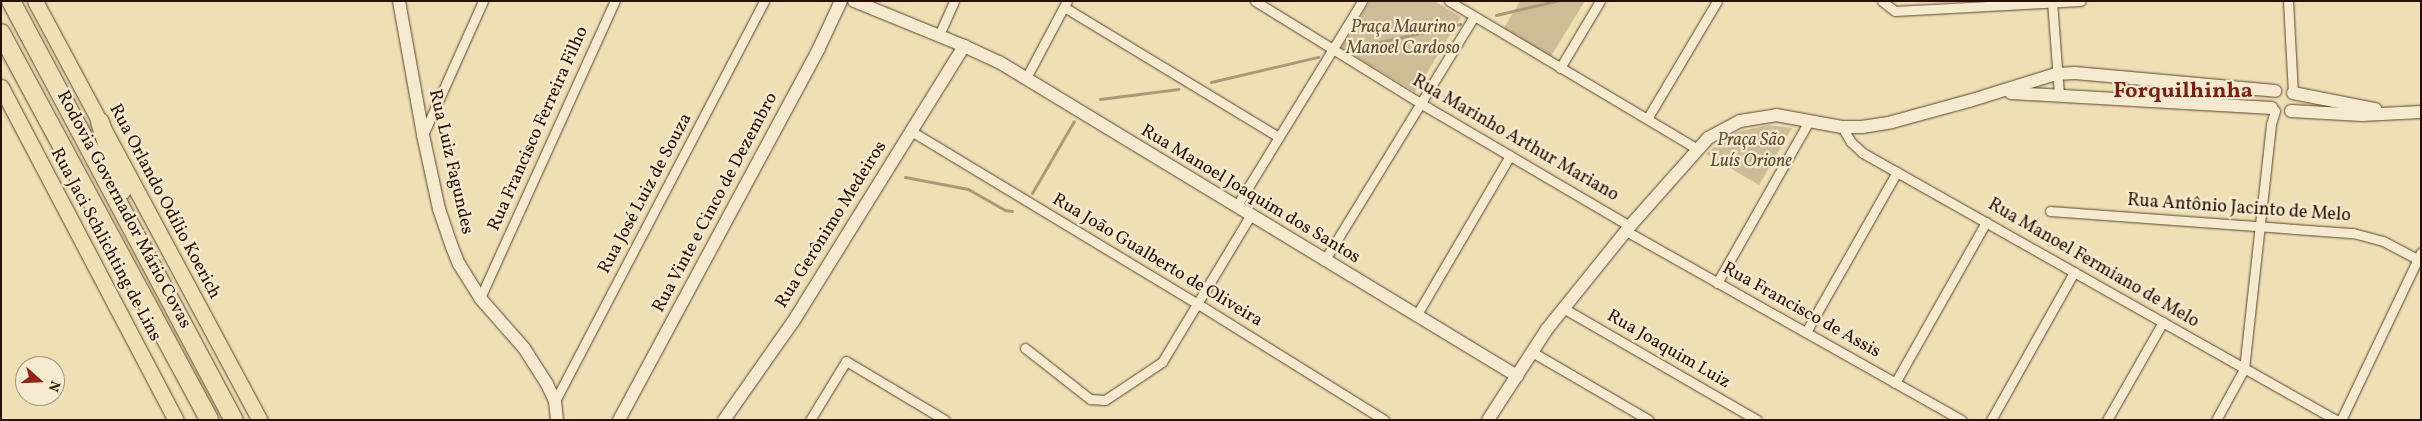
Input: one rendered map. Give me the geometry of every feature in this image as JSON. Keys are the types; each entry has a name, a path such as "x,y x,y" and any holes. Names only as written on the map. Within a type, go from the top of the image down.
{"highway":[{"name":"Rodovia Governador Mário Covas","path":"11,1 234,420"},
{"name":"Rodovia Governador Mário Covas","path":"1,33 209,420"},
{"path":"100,122 136,235"}],"main road":[{"name":"Rua Orlando Odílio Koerich","path":"35,1 260,420"},
{"name":"Rua Luiz Fagundes","path":"399,1 423,135 439,209 452,246 459,264 480,298 524,348 555,401 557,420"},
{"name":"Rua Vinte e Cinco de Dezembro","path":"619,420 819,48 841,1"},
{"name":"Rua Manoel Joaquim dos Santos","path":"854,1 964,46 1026,78 1324,261 1517,376"},
{"name":"Rua Gerônimo Medeiros","path":"724,420 793,322 964,46"},
{"path":"1488,420 1563,308 1697,149 1708,138 1728,126 1752,118 1776,115 1842,127 1862,127 1892,122 2001,92 2056,74 2275,91 2286,88 2293,93 2397,113"},
{"path":"2173,102 2175,82"},
{"name":"Rua Jaci Schlichting de Lins","path":"1,87 176,420"},
{"path":"2274,110 2270,97 2275,91"},
{"path":"2001,92 2173,102 2274,110 2283,114 2291,111 2362,115 2421,112"},
{"path":"2291,111 2295,104 2293,93"}],"street":[{"path":"423,135 483,1"},
{"name":"Rua Francisco Ferreira Filho","path":"480,298 615,1"},
{"name":"Rua José Luiz de Souza","path":"555,401 764,1"},
{"path":"939,35 954,1"},
{"name":"Rua Marinho Arthur Mariano","path":"1255,1 1332,50 1628,229"},
{"path":"1236,207 1362,1"},
{"path":"1449,1 1697,149"},
{"path":"1560,68 1600,1"},
{"path":"1647,119 1717,1"},
{"path":"1882,1 1895,11 2081,1"},
{"path":"2288,1 2293,93"},
{"path":"2052,2 2059,94"},
{"path":"1026,78 1065,4 1279,137"},
{"path":"1324,261 1474,16"},
{"path":"2216,420 2244,369 2274,110"},
{"path":"1717,283 1808,122"},
{"name":"Rua Manoel Fermiano de Melo","path":"1842,127 1851,142 1863,152 2336,420"},
{"name":"Rua João Gualberto de Oliveira","path":"911,131 1198,304 1384,420"},
{"path":"1416,316 1510,156"},
{"path":"1806,332 1897,172"},
{"name":"Rua Antônio Jacinto de Melo","path":"2050,211 2353,233 2383,241 2420,257"},
{"path":"1025,348 1090,399 1105,400 1162,362 1250,216"},
{"path":"1895,383 1986,222"},
{"name":"Rua Francisco de Assis","path":"1628,229 1717,283 1961,420"},
{"path":"2341,420 2420,257"},
{"path":"1991,420 2074,272"},
{"name":"Rua Joaquim Luiz","path":"1563,308 1757,420"},
{"path":"2107,420 2163,322"},
{"path":"1532,352 1649,420"},
{"path":"810,420 846,361 944,420"}],"green space":[{"name":"Praça Maurino Manoel Cardoso","path":"1370,1 1434,1 1461,17 1415,92 1341,48"},
{"path":"1520,1 1585,1 1551,56 1504,28"},
{"name":"Praça São Luís Orione","path":"1768,125 1792,128 1759,185 1706,154 1725,138 1737,132"}],"waterway":[{"path":"1496,15 1555,1"},
{"path":"1353,48 1460,24"},
{"path":"1211,82 1318,57"},
{"path":"1100,99 1178,89"},
{"path":"1032,193 1074,121"},
{"path":"905,177 968,189 1005,210 1012,211"}],"district":[{"name":"Forquilhinha","path":"2183,92"}]}
